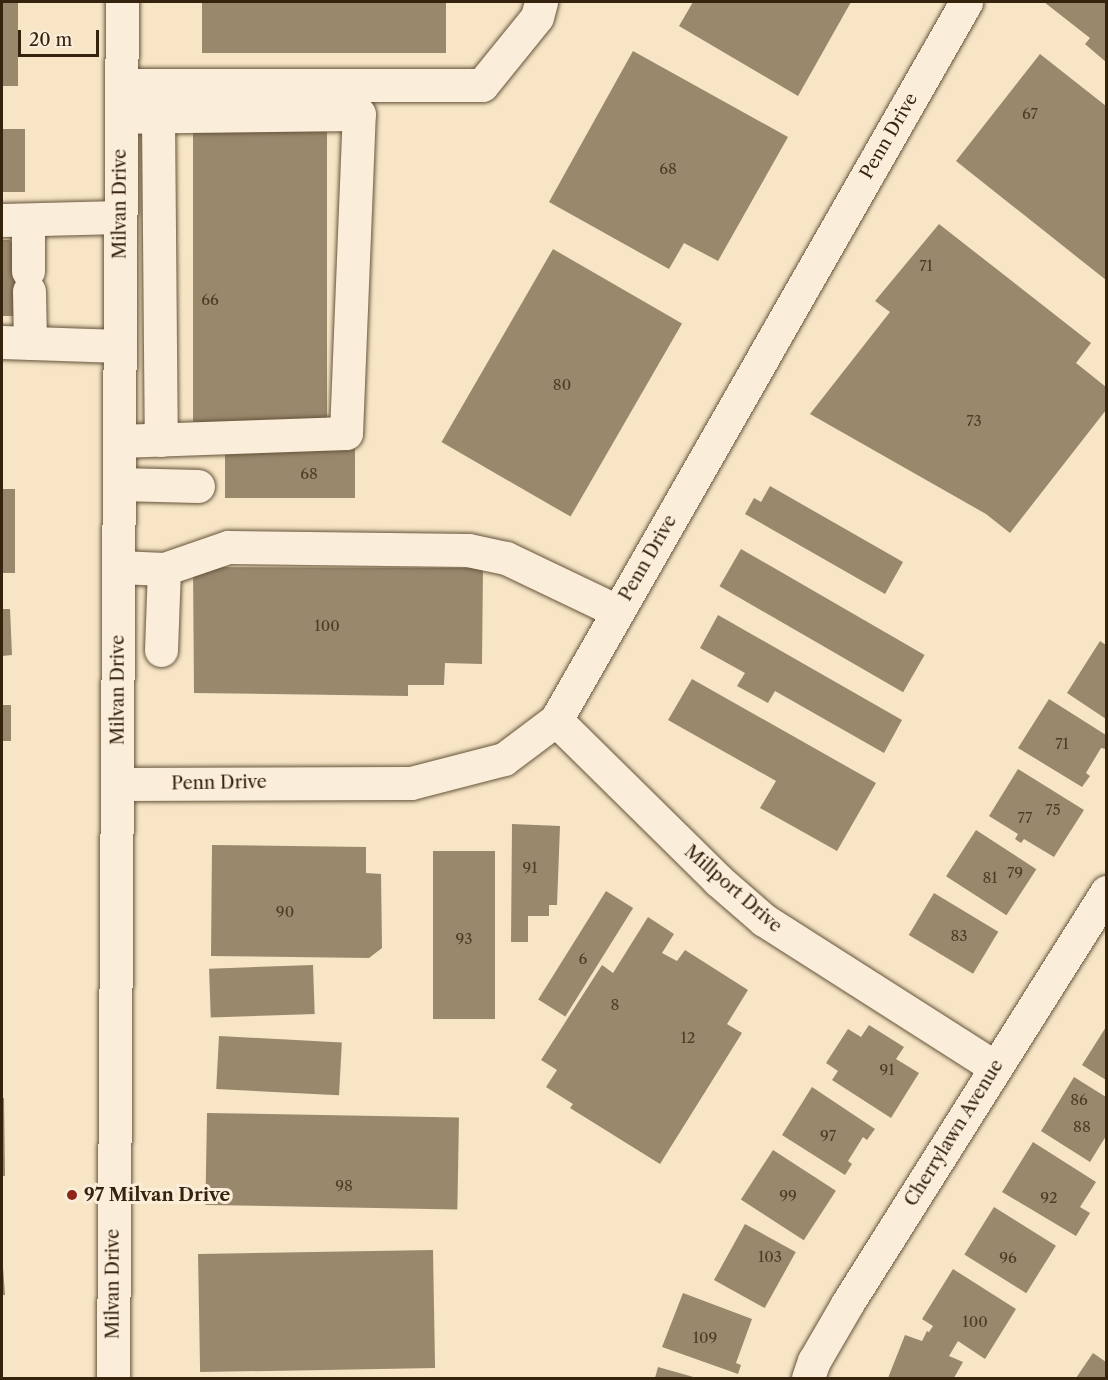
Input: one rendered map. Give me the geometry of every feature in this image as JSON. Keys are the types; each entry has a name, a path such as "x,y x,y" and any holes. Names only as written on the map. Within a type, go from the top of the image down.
{"street":[{"name":"Milvan Drive","path":"112,1378 122,2"},
{"path":"121,85 482,84 537,17 541,2"},
{"name":"Penn Drive","path":"117,784 411,783 504,759 556,720 966,2"},
{"path":"119,441 346,433 359,114 121,117"},
{"path":"158,117 160,440"},
{"path":"120,217 14,220 29,281 16,343 120,346"},
{"path":"120,272 160,273"},
{"path":"119,484 198,486"},
{"path":"119,567 164,569 228,547 468,550 506,558 617,611"},
{"path":"161,650 164,569"},
{"name":"Millport Drive","path":"556,720 718,880 764,920 995,1067"},
{"name":"Cherrylawn Avenue","path":"808,1378 814,1361 847,1304 1107,892"}],"building":[{"path":"2,2 18,2 18,86 2,86"},
{"path":"202,2 446,2 446,53 202,53"},
{"path":"693,2 851,2 798,96 679,26"},
{"path":"1044,2 1106,2 1106,62 1085,44 1090,38"},
{"path":"633,51 788,137 718,261 684,243 669,269 549,202"},
{"path":"1040,54 1106,106 1106,280 956,161"},
{"path":"193,118 327,118 327,422 193,422"},
{"path":"2,129 25,129 25,192 2,192"},
{"path":"939,224 1091,343 1076,363 1106,387 1106,410 1010,533 986,514 810,414 890,312 875,301"},
{"path":"2,240 10,240 16,247 19,316 2,316"},
{"path":"553,249 682,324 571,517 442,442"},
{"path":"225,438 355,438 355,498 225,498"},
{"path":"770,486 903,562 885,594 745,514 754,498 761,502"},
{"path":"2,489 15,489 15,573 2,573"},
{"path":"741,549 925,655 903,692 720,586"},
{"path":"193,567 483,568 482,664 445,663 444,685 408,685 408,696 194,693"},
{"path":"2,609 10,609 12,655 2,656"},
{"path":"718,615 902,720 884,753 775,691 768,703 737,686 745,673 700,648"},
{"path":"1100,641 1106,645 1106,719 1067,693"},
{"path":"692,679 876,783 837,851 760,808 776,781 668,720"},
{"path":"1049,699 1106,735 1106,749 1101,748 1086,773 1090,776 1082,787 1018,748"},
{"path":"2,705 11,705 11,741 2,741"},
{"path":"1018,769 1084,810 1054,857 1024,839 1021,843 1015,839 1018,834 989,816"},
{"path":"512,824 560,826 557,905 549,905 549,916 528,916 528,942 511,942"},
{"path":"976,830 1036,869 1006,915 946,876"},
{"path":"212,845 366,847 366,873 381,874 382,948 369,958 211,956"},
{"path":"433,851 495,851 495,1019 433,1019"},
{"path":"606,891 633,908 565,1017 538,1000"},
{"path":"934,893 998,932 973,974 909,935"},
{"path":"648,917 674,934 662,953 677,961 685,950 748,990 727,1024 742,1033 660,1164 570,1108 573,1104 546,1087 557,1070 541,1060 602,965 613,973"},
{"path":"313,965 315,1014 211,1018 209,969"},
{"path":"869,1025 904,1047 896,1059 919,1073 891,1118 832,1080 838,1071 826,1063 848,1029 861,1037"},
{"path":"1106,1027 1106,1080 1082,1065"},
{"path":"219,1036 342,1042 339,1095 216,1089"},
{"path":"1074,1077 1106,1097 1106,1136 1090,1162 1041,1131"},
{"path":"812,1087 875,1129 867,1140 863,1137 848,1161 852,1164 845,1175 782,1135"},
{"path":"2,1098 4,1098 5,1176 2,1176"},
{"path":"207,1113 459,1117 457,1209 205,1205"},
{"path":"1033,1142 1096,1182 1080,1207 1090,1213 1076,1236 1002,1192"},
{"path":"773,1150 836,1191 804,1240 741,1199"},
{"path":"994,1207 1056,1246 1026,1293 964,1254"},
{"path":"745,1224 796,1252 765,1308 714,1280"},
{"path":"433,1250 435,1368 200,1372 198,1254"},
{"path":"3,1267 5,1295 2,1295"},
{"path":"953,1269 1016,1309 985,1359 958,1341 949,1356 963,1362 954,1378 888,1378 905,1335 922,1341 927,1331 936,1336 929,1332 933,1326 922,1319"},
{"path":"683,1293 752,1319 736,1363 741,1365 738,1374 662,1347"},
{"path":"1093,1353 1106,1362 1106,1378 1076,1378"},
{"path":"658,1367 697,1378 655,1378"}],"place":[{"name":"97 Milvan Drive","path":"72,1195"}]}
